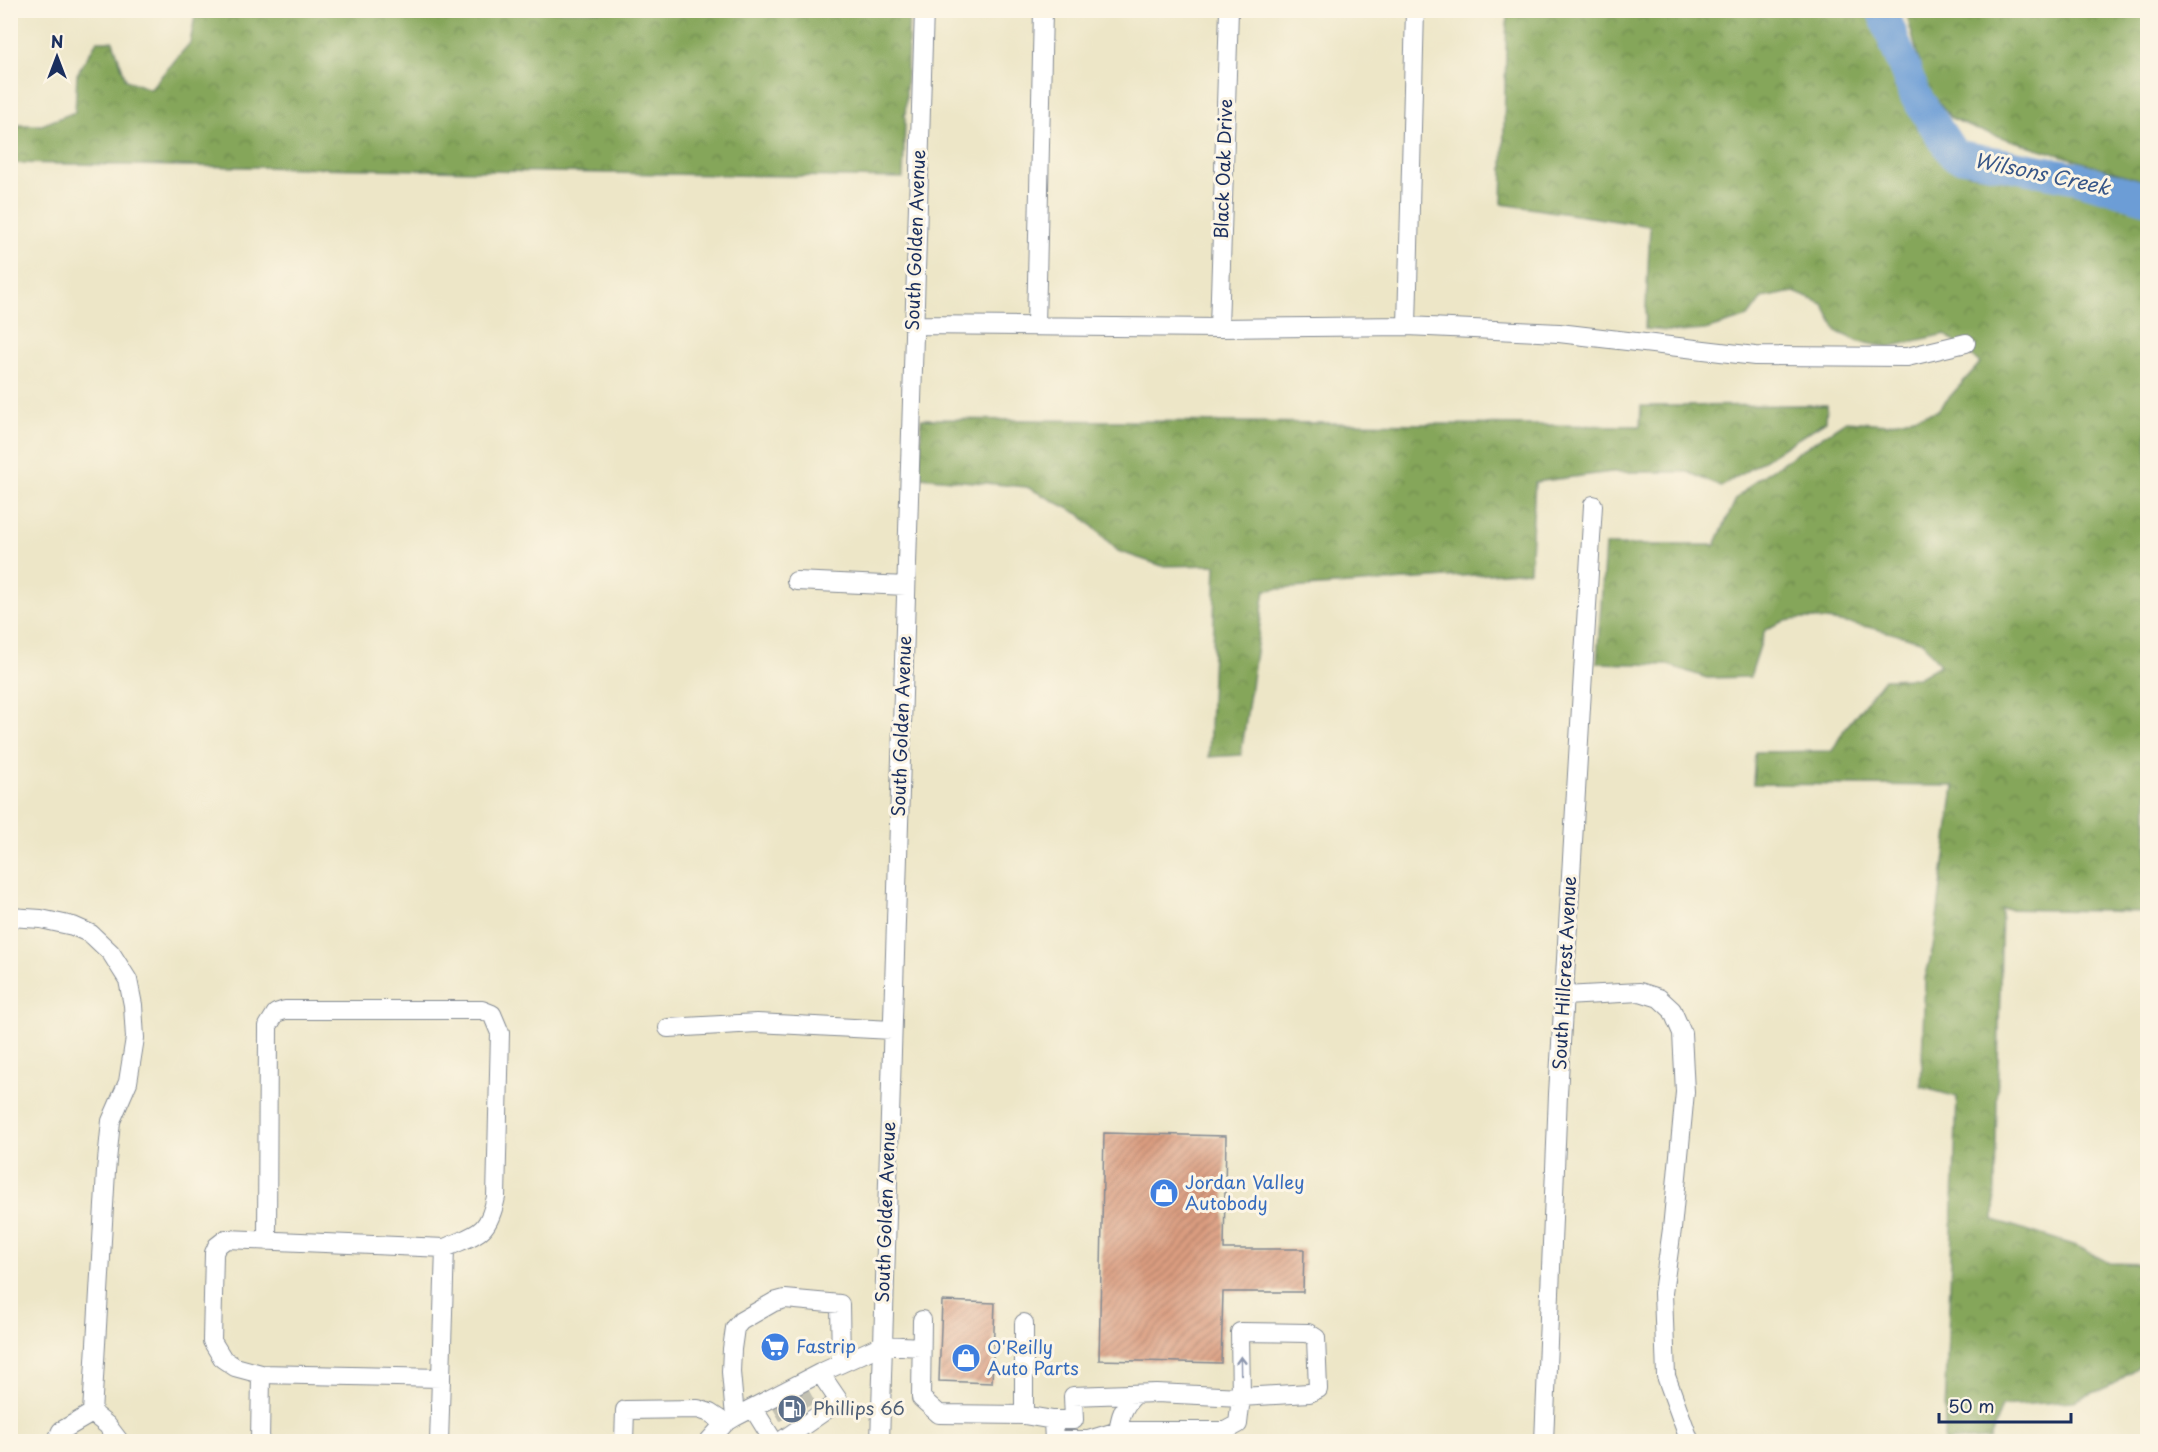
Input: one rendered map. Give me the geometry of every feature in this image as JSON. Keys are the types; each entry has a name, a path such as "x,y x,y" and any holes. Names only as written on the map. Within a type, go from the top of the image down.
{"street":[{"name":"South Golden Avenue","path":"880,1442 924,10"},
{"path":"1036,326 1043,10"},
{"name":"Black Oak Drive","path":"1219,328 1229,10"},
{"path":"1407,326 1415,10"},
{"path":"913,325 1219,328 1407,326 1559,333 1755,356 1907,357 1966,343"},
{"name":"South Hillcrest Avenue","path":"1544,1442 1564,996 1593,505"},
{"path":"796,581 906,586"},
{"path":"10,917 40,919 73,926 90,934 111,953 128,980 133,1005 135,1038 128,1082 111,1121 105,1182 92,1413"},
{"path":"1564,996 1640,992 1659,998 1672,1010 1682,1033 1685,1092 1672,1229 1663,1293 1666,1376 1690,1442"},
{"path":"267,1241 267,1026 276,1013 285,1010 482,1010 492,1014 500,1033 496,1197 492,1216 481,1232 445,1248 267,1241 226,1239 217,1246 214,1253 212,1341 224,1359 234,1367 261,1374 441,1378"},
{"path":"668,1028 756,1023 892,1030"},
{"path":"439,1442 445,1248"},
{"path":"730,1420 735,1328 741,1321 774,1302 785,1299 840,1304 841,1363"},
{"path":"922,1320 921,1398 939,1414 1024,1415 1053,1420 1074,1420 1073,1396 1156,1394 1241,1397 1309,1394 1318,1389 1316,1338 1308,1332 1240,1332 1241,1397 1238,1424 1225,1431 1054,1441 1053,1420"},
{"path":"1024,1323 1024,1415"},
{"path":"708,1442 730,1420 778,1399 820,1372 882,1345 921,1347"},
{"path":"780,1442 794,1426 839,1401 820,1372"},
{"path":"260,1442 261,1374"},
{"path":"1118,1436 1118,1425 1126,1402 1135,1395"},
{"path":"753,1408 774,1442"},
{"path":"624,1442 625,1410 698,1409 730,1420"},
{"path":"56,1442 61,1431 92,1413"},
{"path":"92,1413 108,1425 120,1442"}],"green space":[{"path":"1872,10 1907,109 1936,153 1968,174 2068,188 2147,212 2147,912 2002,909 1994,1220 2077,1246 2109,1263 2147,1264 2147,1360 2114,1384 2074,1401 2002,1406 1990,1439 1944,1441 1957,1097 1921,1087 1925,978 1933,948 1954,786 1753,784 1755,752 1832,751 1844,730 1884,679 1918,678 1940,665 1923,642 1852,624 1814,619 1782,622 1765,630 1750,677 1707,678 1668,665 1597,663 1605,545 1715,545 1736,499 1756,480 1846,421 1887,424 1937,411 1980,363 1945,334 1888,347 1860,342 1837,332 1823,304 1794,292 1762,298 1748,317 1705,330 1679,332 1645,329 1650,226 1502,204 1507,11"},
{"path":"196,11 909,11 903,178 11,163 11,125 42,125 75,112 77,74 97,41 113,41 126,80 150,89 190,43"},
{"path":"1906,11 2147,11 2147,182 1975,129 1951,118 1925,85"},
{"path":"1827,405 1826,421 1721,487 1688,472 1612,472 1535,482 1530,571 1265,590 1241,755 1209,757 1216,565 1162,566 1118,551 1081,515 1027,487 920,477 921,419 1640,426 1641,406"}],"building":[{"name":"Jordan Valley Autobody","path":"1104,1133 1226,1136 1224,1249 1304,1249 1303,1292 1223,1292 1221,1363 1099,1360"},
{"name":"O'Reilly Auto Parts","path":"942,1301 995,1303 992,1383 939,1381"}],"waterway":[{"name":"Wilsons Creek","path":"1882,10 1915,95 1954,155 2078,178 2148,199"}],"tunnel":[{"path":"799,1391 810,1411"},
{"path":"779,1401 791,1422"}],"place":[{"name":"Jordan Valley Autobody","path":"1164,1193"},
{"name":"Fastrip","path":"775,1347"},
{"name":"O'Reilly Auto Parts","path":"966,1358"},
{"name":"Phillips 66","path":"792,1409"}]}
